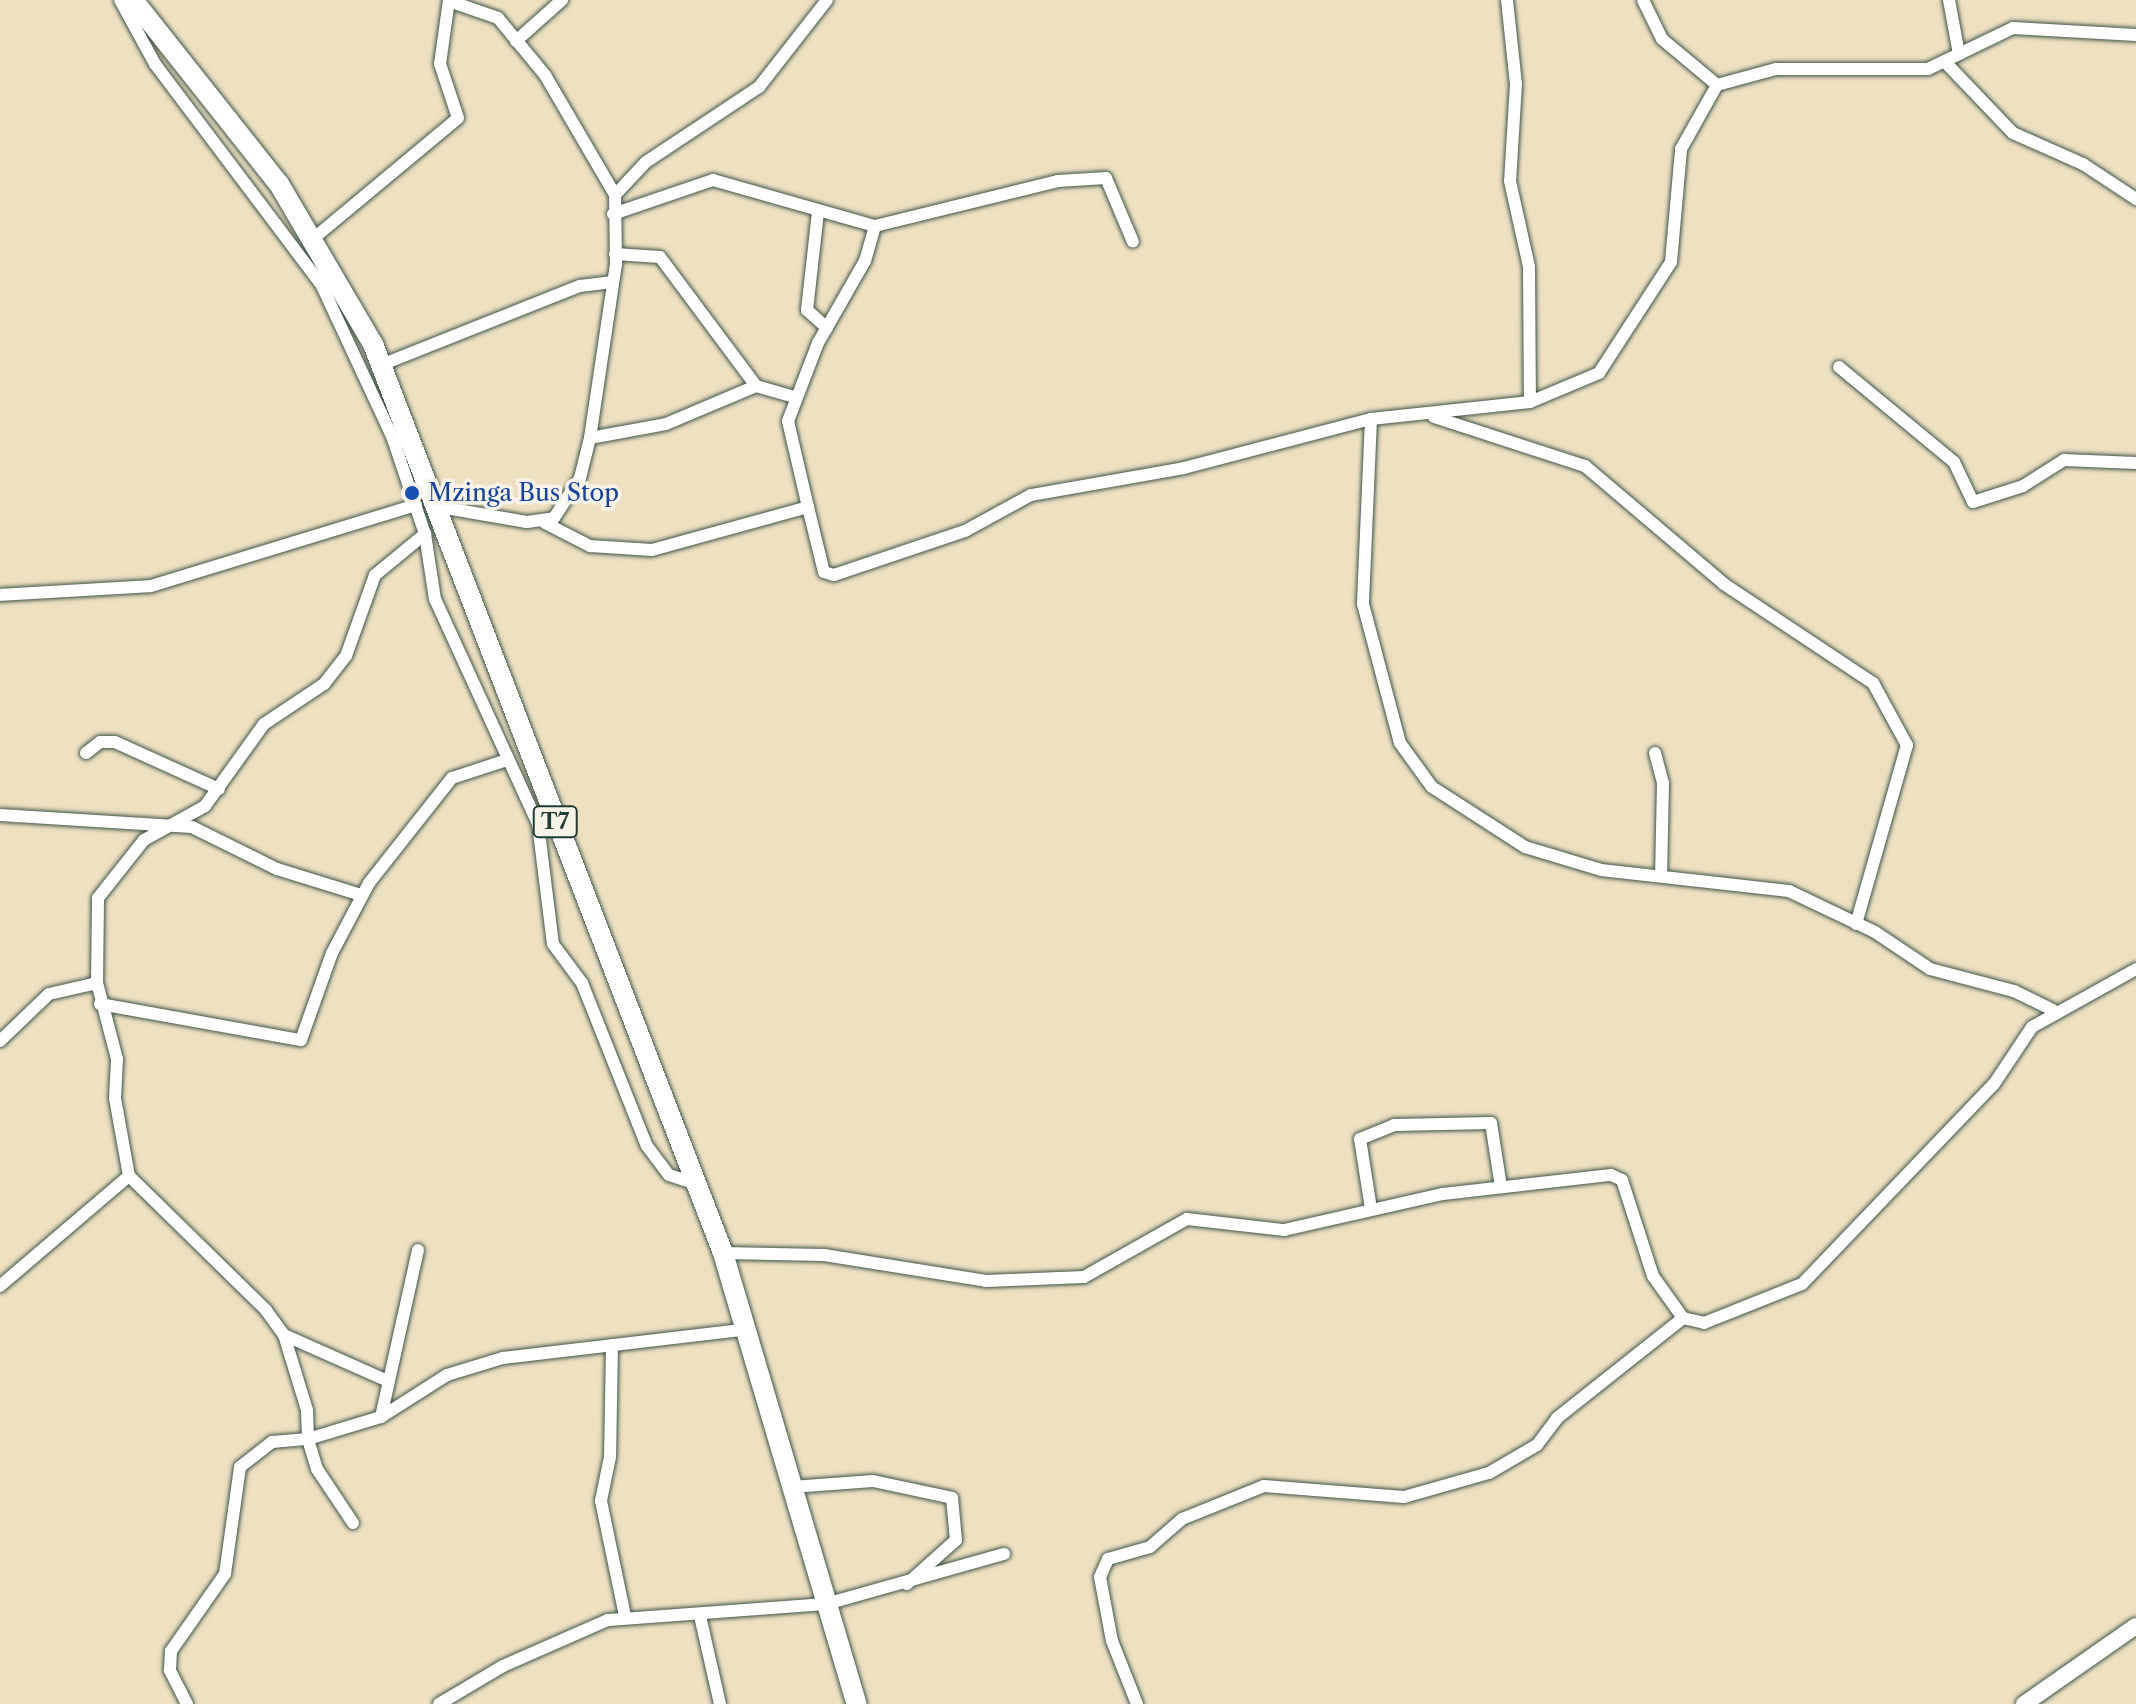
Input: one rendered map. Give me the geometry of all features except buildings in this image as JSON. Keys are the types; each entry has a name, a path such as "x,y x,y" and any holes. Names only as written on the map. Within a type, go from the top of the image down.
{"highway":[{"name":"T7","path":"133,0 314,238 381,365 425,505 723,1253 743,1330 857,1704"}],"main road":[{"path":"2024,1704 2136,1626"}],"street":[{"path":"120,0 155,64 321,284 425,505 425,534 435,599 504,761 538,824 553,944 582,983 647,1146 669,1175 694,1183"},
{"path":"314,238 458,118 440,64 449,0 490,11 516,41 615,195"},
{"path":"516,41 562,0"},
{"path":"545,523 580,478 590,438 613,282 615,195 646,162 759,87 827,0"},
{"path":"1507,0 1516,84 1510,181 1529,267 1530,402"},
{"path":"1643,0 1662,39 1717,85"},
{"path":"1949,0 1959,54"},
{"path":"875,226 853,289 827,328 794,397 788,447 808,507 824,572 834,575 965,531 1031,495 1184,468 1371,419 1530,402 1599,373 1671,262 1681,149 1717,85 1776,69 1896,73 1946,63 2013,28 2136,35"},
{"path":"1946,63 2013,133 2083,164 2136,199"},
{"path":"613,214 713,180 875,226 926,219 1058,181 1106,178 1133,242"},
{"path":"818,212 807,310 827,328"},
{"path":"615,254 660,257 756,386 794,397"},
{"path":"381,365 580,286 613,282"},
{"path":"1839,367 1954,462 1973,502 2023,486 2064,460 2136,463"},
{"path":"590,438 666,424 756,386"},
{"path":"1427,415 1585,466 1724,584 1873,683 1907,745 1856,924"},
{"path":"1371,419 1363,604 1400,743 1413,765 1498,836 1601,870 1765,885 1856,924 1930,969 2014,991 2053,1010"},
{"path":"0,595 151,586 425,505 545,523 590,546 652,550 808,507"},
{"path":"388,1381 284,1335 186,1225 129,1176 115,1098 117,1059 100,1004 97,983 103,885 163,829 194,815 219,789 264,724 341,666 370,582 425,534"},
{"path":"86,753 100,742 115,742 219,789"},
{"path":"1655,753 1663,783 1661,875"},
{"path":"100,1004 301,1040 361,895 452,778 504,761"},
{"path":"0,815 163,829 192,827 277,869 361,895"},
{"path":"1137,1704 1112,1641 1100,1577 1108,1559 1150,1547 1182,1519 1264,1486 1404,1497 1489,1473 1537,1445 1557,1418 1683,1318 1724,1318 1802,1284 1994,1084 2032,1027 2053,1010 2096,996 2136,969"},
{"path":"0,1041 49,994 97,983"},
{"path":"1371,1209 1360,1139 1394,1125 1491,1123 1501,1187"},
{"path":"0,1286 129,1176"},
{"path":"723,1253 824,1255 986,1281 1084,1277 1187,1219 1264,1232 1371,1209 1501,1187 1617,1176 1649,1269 1683,1318"},
{"path":"381,1417 418,1250"},
{"path":"187,1704 170,1670 171,1651 225,1574 244,1459 272,1442 308,1439 381,1417 447,1375 503,1358 743,1330"},
{"path":"284,1335 317,1469 353,1523"},
{"path":"612,1345 610,1457 601,1501 625,1616"},
{"path":"792,1487 873,1481 952,1498 956,1540 907,1584"},
{"path":"439,1704 531,1652 625,1616 700,1616 826,1604 907,1584 1004,1554"},
{"path":"700,1616 720,1704"}],"place":[{"name":"Mzinga Bus Stop","path":"412,493"}]}
